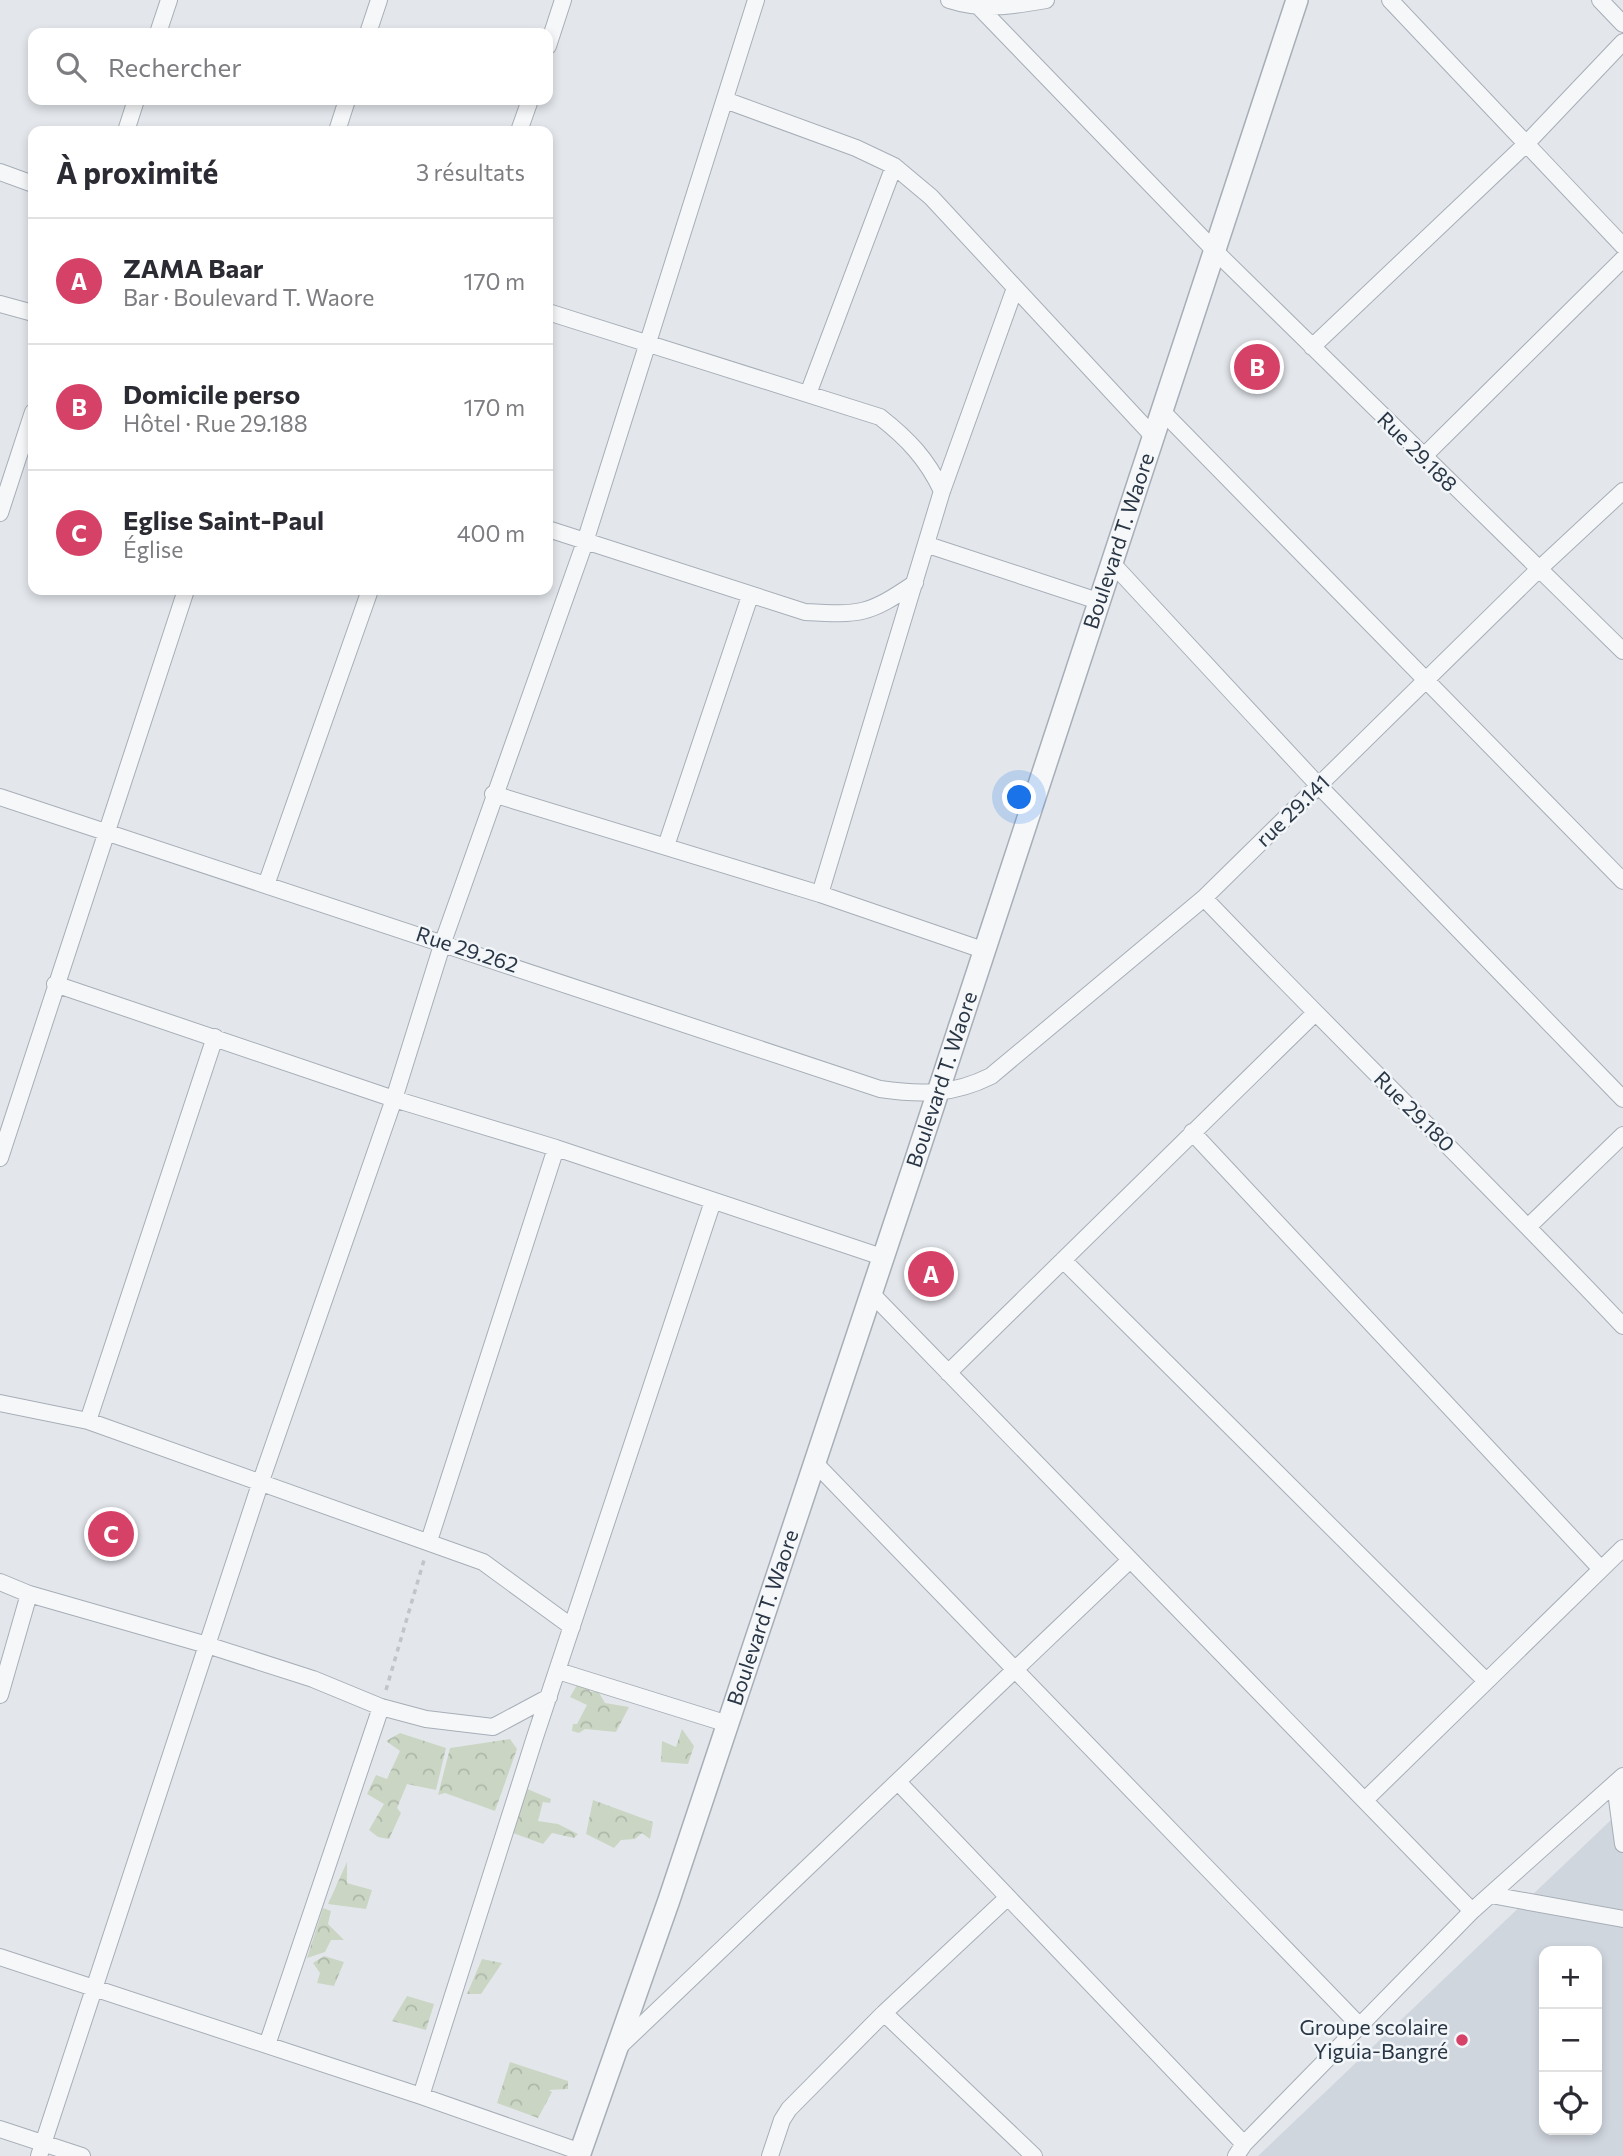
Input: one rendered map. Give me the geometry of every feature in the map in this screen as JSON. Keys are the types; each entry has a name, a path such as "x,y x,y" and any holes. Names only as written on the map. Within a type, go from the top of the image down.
{"street":[{"path":"160,28 169,0"},
{"path":"370,28 379,0"},
{"path":"553,31 563,0"},
{"path":"41,2150 97,1988 261,1481 394,1099 443,942 585,542 756,0"},
{"path":"949,0 979,8 1003,8 1046,0"},
{"name":"Boulevard T. Waore","path":"580,2154 728,1724 1297,0"},
{"path":"1390,0 1623,246"},
{"path":"1600,0 1623,24"},
{"name":"Rue 29.188","path":"979,8 1214,250 1623,651"},
{"path":"1312,347 1526,144 1623,43"},
{"path":"725,100 856,148 894,166 931,197 1153,436"},
{"path":"128,126 134,105"},
{"path":"339,126 345,105"},
{"path":"521,126 528,105"},
{"path":"808,394 894,166"},
{"path":"0,172 28,182"},
{"path":"1423,457 1623,259"},
{"path":"820,894 928,545 942,491 1015,288"},
{"path":"0,304 28,312"},
{"path":"553,314 880,418 912,442 931,467 942,491"},
{"path":"1161,410 1623,881"},
{"path":"0,513 28,427"},
{"name":"rue 29.141","path":"936,1094 967,1088 991,1076 1204,898 1538,570 1623,491"},
{"path":"553,531 805,612 849,614 879,608 915,583"},
{"path":"928,545 1098,601"},
{"path":"1111,562 1319,786 1623,1099"},
{"path":"0,1158 184,595"},
{"path":"266,886 368,595"},
{"path":"666,846 750,596"},
{"path":"494,794 820,894 983,950"},
{"name":"Rue 29.262","path":"0,797 880,1089 936,1094"},
{"name":"Rue 29.180","path":"1204,898 1314,1014 1529,1226 1623,1326"},
{"path":"55,984 394,1099 556,1148 882,1257"},
{"path":"948,1373 1314,1014"},
{"path":"88,1421 215,1037"},
{"path":"1192,1132 1601,1569"},
{"path":"1529,1226 1623,1135"},
{"path":"429,1541 556,1148"},
{"path":"421,2096 713,1201"},
{"path":"1063,1261 1485,1680"},
{"path":"870,1292 1129,1561 1366,1799 1472,1912"},
{"path":"0,1403 88,1421 483,1562 572,1627"},
{"path":"814,1462 1359,2025"},
{"path":"1366,1799 1623,1548"},
{"path":"617,2049 1129,1561"},
{"path":"0,1582 29,1594 207,1645 313,1679 381,1707 426,1719 493,1727 549,1697"},
{"path":"0,1695 29,1594"},
{"path":"558,1671 728,1724"},
{"path":"267,2045 381,1707"},
{"path":"898,1782 1240,2150 1472,1912 1619,1780"},
{"path":"1619,1780 1623,1843"},
{"path":"1491,1895 1623,1919"},
{"path":"770,2156 782,2120 789,2109 884,2013 1007,1898"},
{"path":"0,1957 421,2096 580,2154"},
{"path":"884,2013 1034,2156"},
{"path":"0,2129 41,2150 82,2156"}],"path":[{"path":"381,1707 429,1541"}],"shaded area":[{"name":"Groupe scolaire Yiguia-Bangré","path":"1612,1819 1623,1830 1623,2156 1258,2156"}],"green space":[{"path":"577,1685 589,1686 590,1692 598,1691 605,1703 629,1707 616,1732 585,1729 579,1733 572,1731 573,1724 577,1724 587,1705 570,1697"},
{"path":"682,1729 694,1746 688,1764 661,1762 662,1741 676,1747"},
{"path":"400,1733 446,1748 436,1790 407,1784 397,1808 401,1813 389,1839 378,1837 369,1830 384,1804 367,1794 376,1775 387,1779 400,1751 386,1741"},
{"path":"510,1739 517,1749 495,1811 445,1793 438,1795 450,1748"},
{"path":"525,1788 551,1799 550,1803 543,1802 538,1821 558,1824 578,1834 574,1838 552,1833 543,1844 513,1833"},
{"path":"593,1800 653,1822 650,1839 642,1833 635,1839 621,1840 614,1848 586,1834"},
{"path":"347,1862 347,1883 372,1890 366,1909 328,1904"},
{"path":"323,1908 331,1911 328,1924 344,1940 331,1940 325,1952 307,1958"},
{"path":"324,1956 344,1962 334,1986 317,1983 320,1973 313,1963"},
{"path":"482,1959 502,1963 481,1994 467,1994"},
{"path":"407,1996 434,2004 426,2030 392,2021"},
{"path":"510,2062 568,2081 568,2089 549,2090 552,2092 538,2118 497,2103"}],"place":[{"name":"Domicile perso","path":"1257,367"},
{"name":"ZAMA Baar","path":"931,1274"},
{"name":"Eglise Saint-Paul","path":"111,1534"},
{"name":"Groupe scolaire Yiguia-Bangré","path":"1462,2040"}]}
